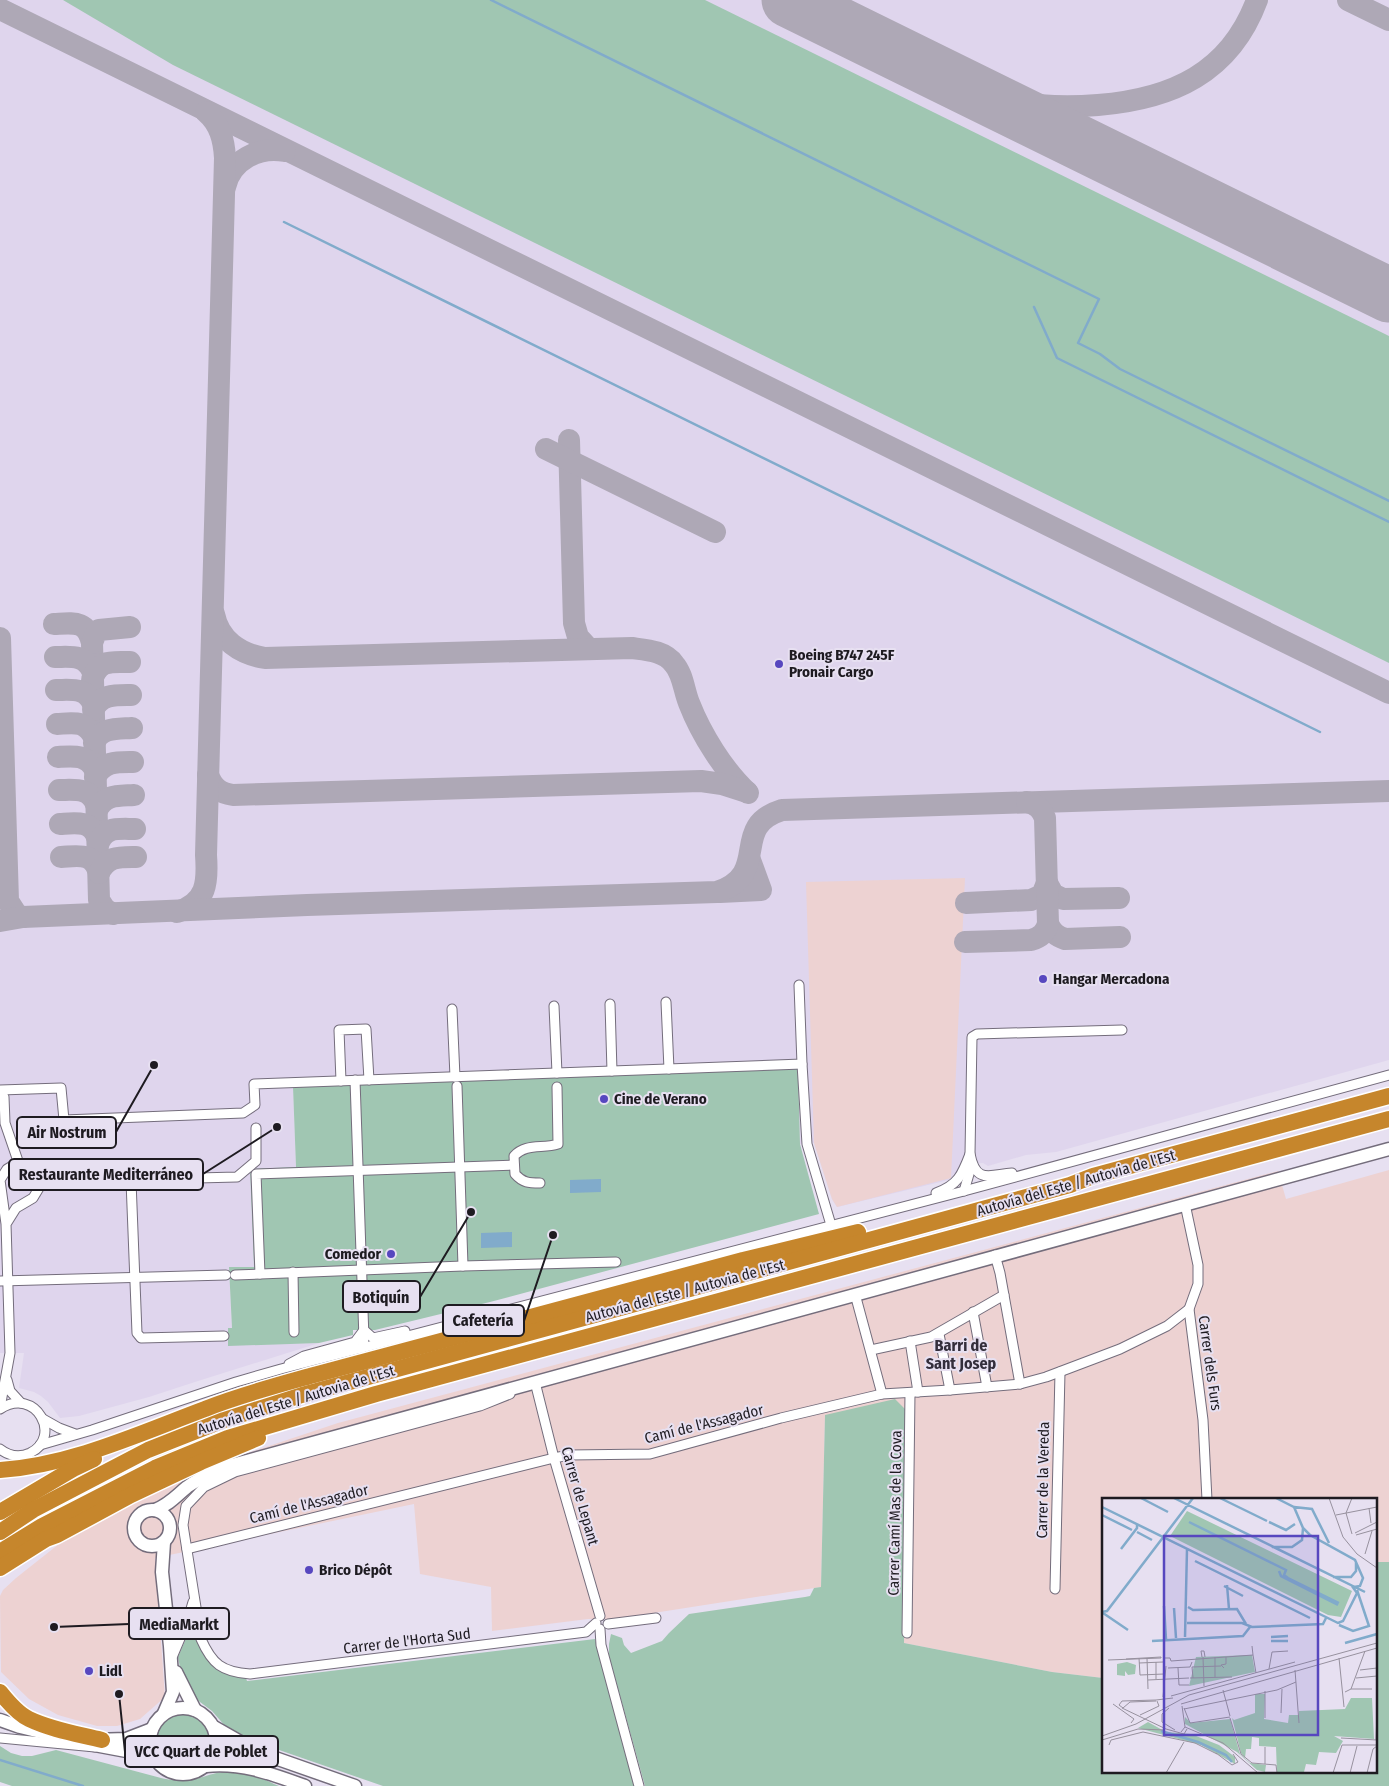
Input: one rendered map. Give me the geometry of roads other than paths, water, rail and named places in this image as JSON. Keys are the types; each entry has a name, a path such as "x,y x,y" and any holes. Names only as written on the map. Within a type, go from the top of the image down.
{"highway":[{"name":"Autovía del Este / Autovia de l'Est","path":"0,1532 33,1510 148,1450 233,1417 366,1377 1061,1188 1093,1176 1389,1096"},
{"name":"Autovía del Este / Autovia de l'Est","path":"0,1552 42,1526 156,1468 228,1438 376,1394 1389,1119"},
{"path":"0,1470 27,1468 70,1458 244,1395 517,1320 1066,1178 1093,1176"},
{"path":"0,1568 46,1539 57,1535 131,1494 201,1462 254,1440 380,1402 440,1377"},
{"path":"0,1512 73,1470 170,1422"},
{"path":"0,1579 22,1560 57,1535"},
{"path":"0,1692 8,1702 28,1718 105,1744"}],"street":[{"path":"799,984 807,1144 831,1225"},
{"path":"666,1002 669,1069"},
{"path":"610,1004 612,1071"},
{"path":"554,1006 556,1073"},
{"path":"452,1009 463,1266"},
{"path":"341,1081 339,1030 366,1029 369,1080"},
{"path":"1040,1170 987,1177 978,1174 972,1164 970,1154 972,1037 977,1034 1122,1030"},
{"path":"0,1091 61,1088 64,1120 74,1120 243,1114 255,1105 254,1084 354,1080 456,1082 556,1073 802,1064"},
{"path":"0,1449 16,1456 25,1455 33,1452 40,1446 236,1382 964,1191 1389,1075"},
{"path":"354,1080 364,1330 362,1348"},
{"path":"540,1183 528,1183 520,1180 515,1174 514,1156 519,1151 528,1147 558,1144 557,1087"},
{"path":"0,1091 4,1097 3,1123 19,1164"},
{"path":"39,1182 237,1177 256,1161 256,1128"},
{"path":"162,1572 152,1552 136,1537 135,1520 143,1511 156,1510 172,1501 187,1487 203,1477 226,1467 1389,1148"},
{"path":"884,1211 947,1189 961,1177 970,1154"},
{"path":"0,1409 10,1353 4,1280 3,1236 6,1224 16,1208 33,1198 39,1188 38,1176 30,1167 19,1164 12,1166 2,1175"},
{"path":"964,1191 972,1164"},
{"path":"0,1165 2,1175 0,1186 6,1224"},
{"path":"260,1274 256,1174 514,1165"},
{"path":"131,1181 137,1333 141,1338 224,1336"},
{"path":"2,1192 10,1201 22,1203"},
{"name":"Carrer dels Furs","path":"1185,1204 1198,1265 1198,1284 1188,1309 1204,1420 1207,1498"},
{"path":"995,1255 1020,1384"},
{"path":"4,1280 135,1278 616,1262"},
{"path":"293,1272 294,1332"},
{"path":"855,1294 882,1394"},
{"path":"870,1350 939,1334 1004,1295"},
{"name":"Camí de l'Assagador","path":"187,1549 554,1458 650,1454 781,1418 882,1394 1020,1384 1060,1372 1136,1342 1167,1326 1188,1309"},
{"path":"973,1312 986,1387"},
{"path":"364,1330 376,1338 422,1327 465,1321"},
{"path":"281,1370 304,1356 355,1342 364,1330"},
{"path":"939,1334 950,1390"},
{"name":"Carrer Camí Mas de la Cova","path":"907,1633 914,1393 910,1342"},
{"name":"Carrer de la Vereda","path":"1055,1590 1060,1372"},
{"path":"6,1377 10,1391 22,1402 30,1405 43,1418 59,1428 75,1434"},
{"name":"Carrer de Lepant","path":"535,1382 554,1458 601,1625 601,1645 639,1786"},
{"path":"195,1710 180,1682 172,1651 187,1622 194,1600 183,1525 186,1506 204,1487 236,1472 480,1406 510,1394 515,1388"},
{"path":"0,1409 22,1402"},
{"path":"40,1446 45,1432 43,1418"},
{"path":"168,1519 184,1494 203,1477"},
{"path":"156,1510 160,1511 168,1519 170,1531 164,1542 162,1572 172,1651 173,1692 164,1714"},
{"path":"146,1545 152,1546 164,1542"},
{"name":"Carrer de l'Horta Sud","path":"194,1600 201,1639 208,1654 218,1666 234,1673 250,1674 586,1632 601,1625"},
{"path":"601,1625 656,1618"},
{"path":"206,1766 216,1748 214,1728 209,1720 195,1710 184,1707 173,1709 157,1720 152,1729 150,1747 153,1756 159,1764 168,1770 177,1774 187,1774 206,1766 224,1764 256,1769 305,1786"},
{"path":"0,1720 20,1727 153,1756"},
{"path":"214,1728 258,1752 355,1786"},
{"path":"0,1738 105,1744 126,1739 152,1729"}],"water":[{"path":"601,1179 601,1192 570,1193 570,1180"},
{"path":"512,1232 512,1247 481,1248 481,1233"}],"waterway":[{"path":"491,0 1099,299 1078,343 1100,354 1120,369 1389,501"},
{"path":"284,222 1320,732"},
{"path":"1034,307 1057,358 1389,522"},
{"path":"0,1760 83,1786"}],"place":[{"name":"Boeing B747 245F Pronair Cargo","path":"779,664"},
{"name":"Hangar Mercadona","path":"1043,979"},
{"name":"Air Nostrum","path":"154,1065"},
{"name":"Cine de Verano","path":"604,1099"},
{"name":"Restaurante Mediterráneo","path":"277,1127"},
{"name":"Botiquín","path":"471,1212"},
{"name":"Cafetería","path":"553,1235"},
{"name":"Comedor","path":"391,1254"},
{"name":"Brico Dépôt","path":"309,1570"},
{"name":"MediaMarkt","path":"54,1627"},
{"name":"Lidl","path":"89,1671"},
{"name":"VCC Quart de Poblet","path":"119,1694"}],"district":[{"name":"Barri de Sant Josep","path":"961,1354"}]}
